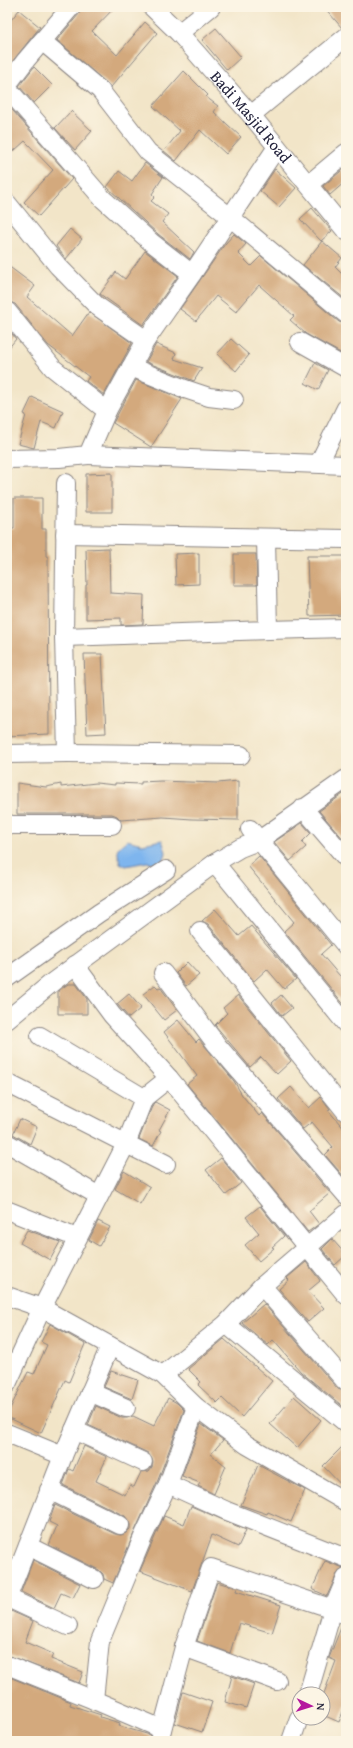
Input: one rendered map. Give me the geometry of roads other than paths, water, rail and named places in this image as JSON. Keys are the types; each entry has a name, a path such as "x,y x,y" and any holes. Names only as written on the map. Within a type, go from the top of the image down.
{"street":[{"path":"71,7 7,86 103,199 151,242 192,274"},
{"name":"Badi Masjid Road","path":"152,7 179,33 251,115 346,230"},
{"path":"179,33 211,7"},
{"path":"251,115 346,37"},
{"path":"42,41 100,90 148,152 230,217 346,314"},
{"path":"88,455 107,410 146,340 277,147"},
{"path":"309,184 346,153"},
{"path":"7,203 58,266 97,306 146,340"},
{"path":"7,311 53,368 107,410"},
{"path":"300,342 346,368"},
{"path":"131,367 185,389 210,397 234,400"},
{"path":"319,463 346,408"},
{"path":"7,459 59,458 88,455 346,465"},
{"path":"66,483 64,637 67,753"},
{"path":"65,534 346,538"},
{"path":"266,538 268,630"},
{"path":"64,637 346,628"},
{"path":"7,754 67,753 241,755"},
{"path":"7,1020 75,965 215,863 240,848 255,836 304,808 346,779"},
{"path":"304,808 346,858"},
{"path":"7,823 10,825 112,825"},
{"path":"255,836 346,946"},
{"path":"215,863 346,1024"},
{"path":"7,978 99,913 166,870"},
{"path":"200,931 346,1112"},
{"path":"75,965 112,1014 169,1078 346,1295"},
{"path":"163,973 217,1045 346,1195"},
{"path":"40,1036 144,1098"},
{"path":"7,1384 42,1308 126,1144 144,1098 169,1078"},
{"path":"7,1083 166,1164"},
{"path":"7,1143 99,1196"},
{"path":"9,1211 77,1238"},
{"path":"163,1375 226,1324 262,1286 346,1214"},
{"path":"262,1286 346,1382"},
{"path":"7,1296 42,1308 163,1375 196,1407 247,1445 346,1502"},
{"path":"226,1324 346,1423"},
{"path":"68,1626 7,1598 49,1490 110,1346"},
{"path":"90,1392 126,1408"},
{"path":"94,1700 100,1641 143,1537 168,1484 196,1407"},
{"path":"74,1430 143,1462"},
{"path":"7,1433 63,1456"},
{"path":"168,1484 227,1511 346,1558"},
{"path":"49,1490 120,1525"},
{"path":"28,1546 94,1579"},
{"path":"7,1665 94,1700 160,1735 184,1647 211,1568 339,1612"},
{"path":"311,1686 339,1612 346,1578"},
{"path":"184,1647 277,1681"},
{"path":"291,1741 296,1726"}],"water":[{"path":"127,840 142,844 162,840 166,852 163,865 147,862 126,866 120,863 117,849"}]}
